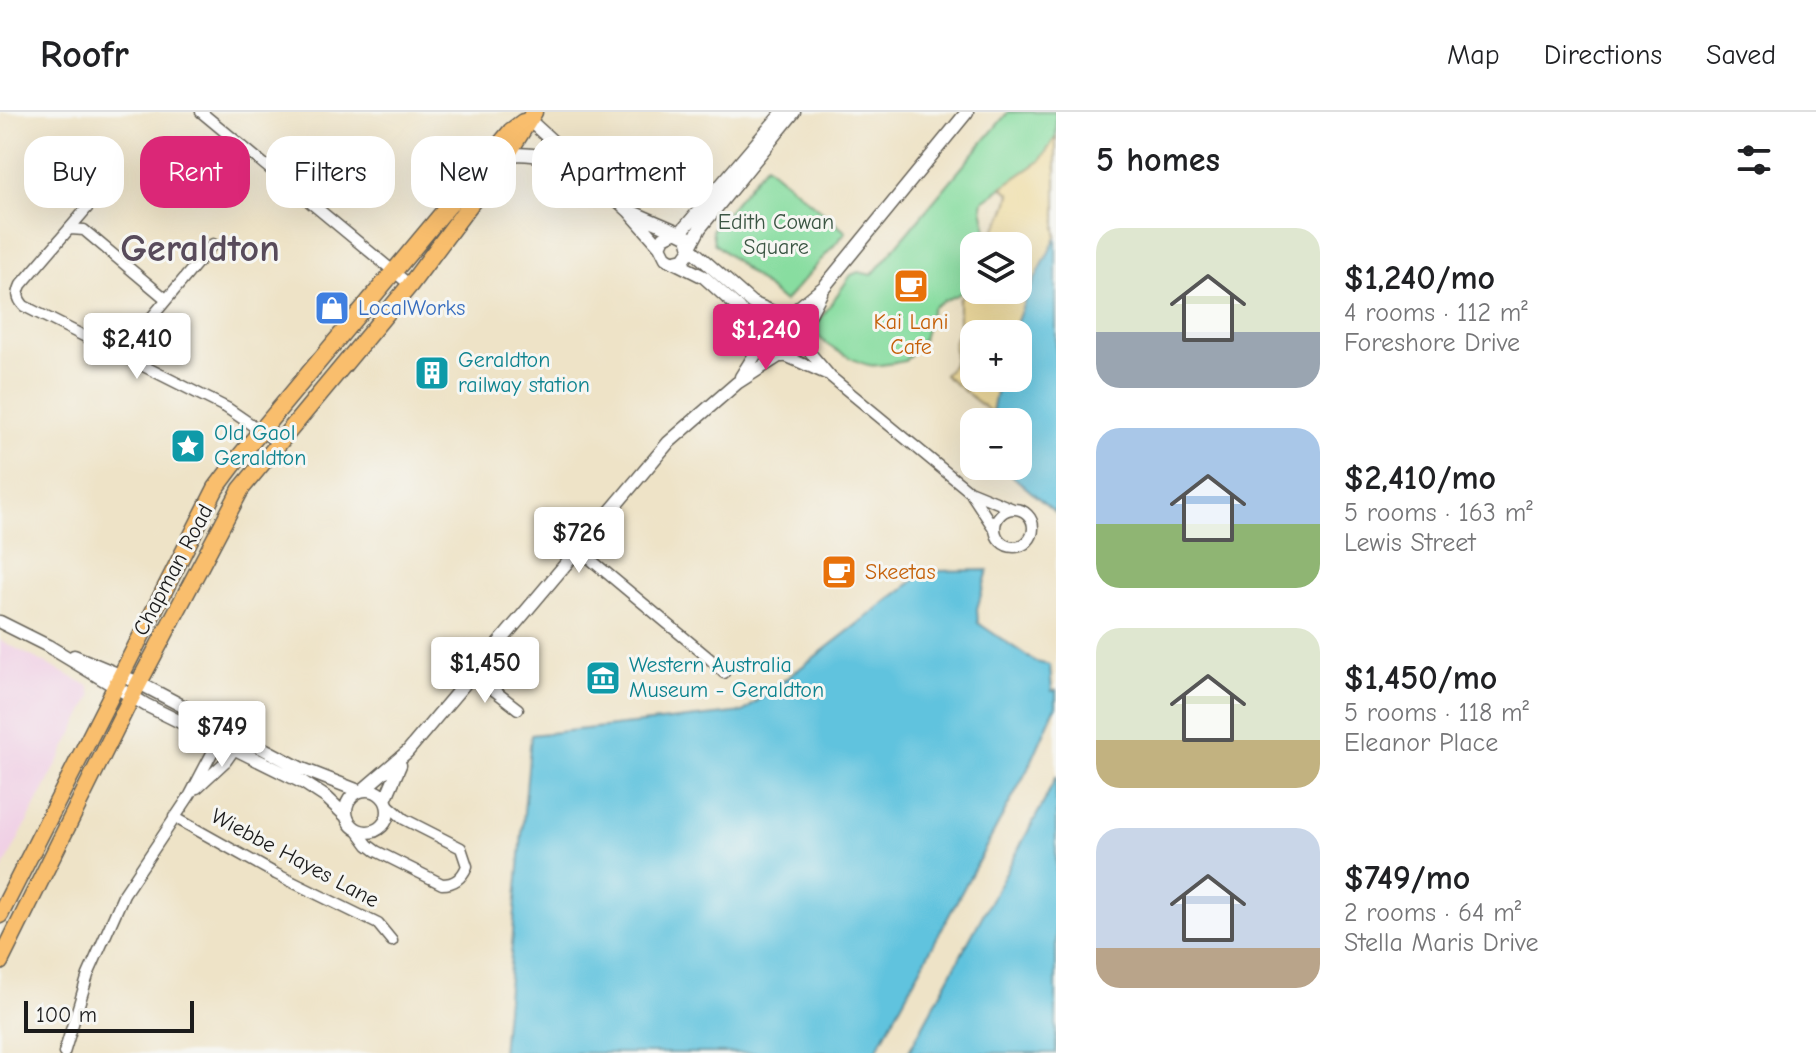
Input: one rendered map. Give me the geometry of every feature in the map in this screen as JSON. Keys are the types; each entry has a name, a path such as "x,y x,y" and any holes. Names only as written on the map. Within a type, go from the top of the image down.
{"main road":[{"name":"Chapman Road","path":"0,915 216,488 261,430 528,114"},
{"name":"Chapman Road","path":"516,137 528,114"},
{"name":"Chapman Road","path":"0,962 135,690 241,489 410,285 467,208"}],"street":[{"path":"201,112 410,285"},
{"path":"660,246 664,237 679,232 783,112"},
{"path":"675,261 684,259 700,228 794,112"},
{"path":"737,383 770,321 785,317 824,287 967,112"},
{"path":"528,114 550,136"},
{"path":"88,208 21,285 18,299 24,306 227,408 277,442"},
{"path":"626,208 660,246 663,255 704,277 763,336 769,352 801,361 831,377 969,491 1006,545 1019,546 1029,538 1031,521 1024,512 969,491"},
{"path":"629,211 688,237 691,247 752,303 795,321 801,336 831,377"},
{"path":"71,229 84,230 166,299"},
{"path":"121,354 213,244"},
{"path":"346,816 346,804 407,752 668,443 737,383 782,356 795,352 824,287"},
{"path":"995,530 998,518 1013,509"},
{"path":"578,549 724,673"},
{"path":"0,622 135,690 225,727 300,768 362,790 377,791 404,819 461,848 467,858 467,866 459,879 452,884 442,884 376,851 327,798 304,783 218,740 135,690"},
{"path":"473,674 518,709"},
{"path":"190,795 225,727"},
{"path":"64,1053 88,975 124,894 190,795 243,737"},
{"path":"357,830 369,832 380,827 387,817 386,803 395,773 407,752"},
{"name":"Wiebbe Hayes Lane","path":"174,817 276,874 378,924 392,941"}],"shaded area":[{"path":"0,640 89,686 92,696 0,875"}],"green space":[{"path":"1008,112 1056,112 1056,137 1040,161 983,201 986,232 960,232 960,293 932,308 923,339 905,361 868,365 834,349 819,337 819,321 851,275 858,272 872,275"},
{"name":"Edith Cowan Square","path":"766,165 846,232 784,302 714,243 712,230"}],"sand":[{"path":"1056,137 1056,238 1032,290 1032,232 993,232 1007,207 1010,193 1002,187 1040,161"},
{"path":"959,300 960,304 1026,304 1018,320 960,320 960,388 944,375 954,363"},
{"path":"965,392 996,392 993,408 986,408"}],"water":[{"path":"1056,238 1056,513 1017,480 1032,480 1032,408 993,408 996,392 1032,392 1032,320 1017,320 1024,304 1032,304 1032,285"},
{"path":"988,570 977,609 978,623 1036,662 1050,665 1056,706 1030,765 875,1053 502,1053 531,735 743,712 920,576 931,576 938,571"},
{"path":"1056,776 1056,1053 908,1053 1045,800"}],"place":[{"name":"Kai Lani Cafe","path":"911,286"},
{"name":"LocalWorks","path":"332,308"},
{"name":"Geraldton railway station","path":"432,373"},
{"name":"Old Gaol Geraldton","path":"188,446"},
{"name":"Skeetas","path":"839,572"},
{"name":"Western Australia Museum - Geraldton","path":"603,678"}],"district":[{"name":"Geraldton","path":"200,249"}]}
